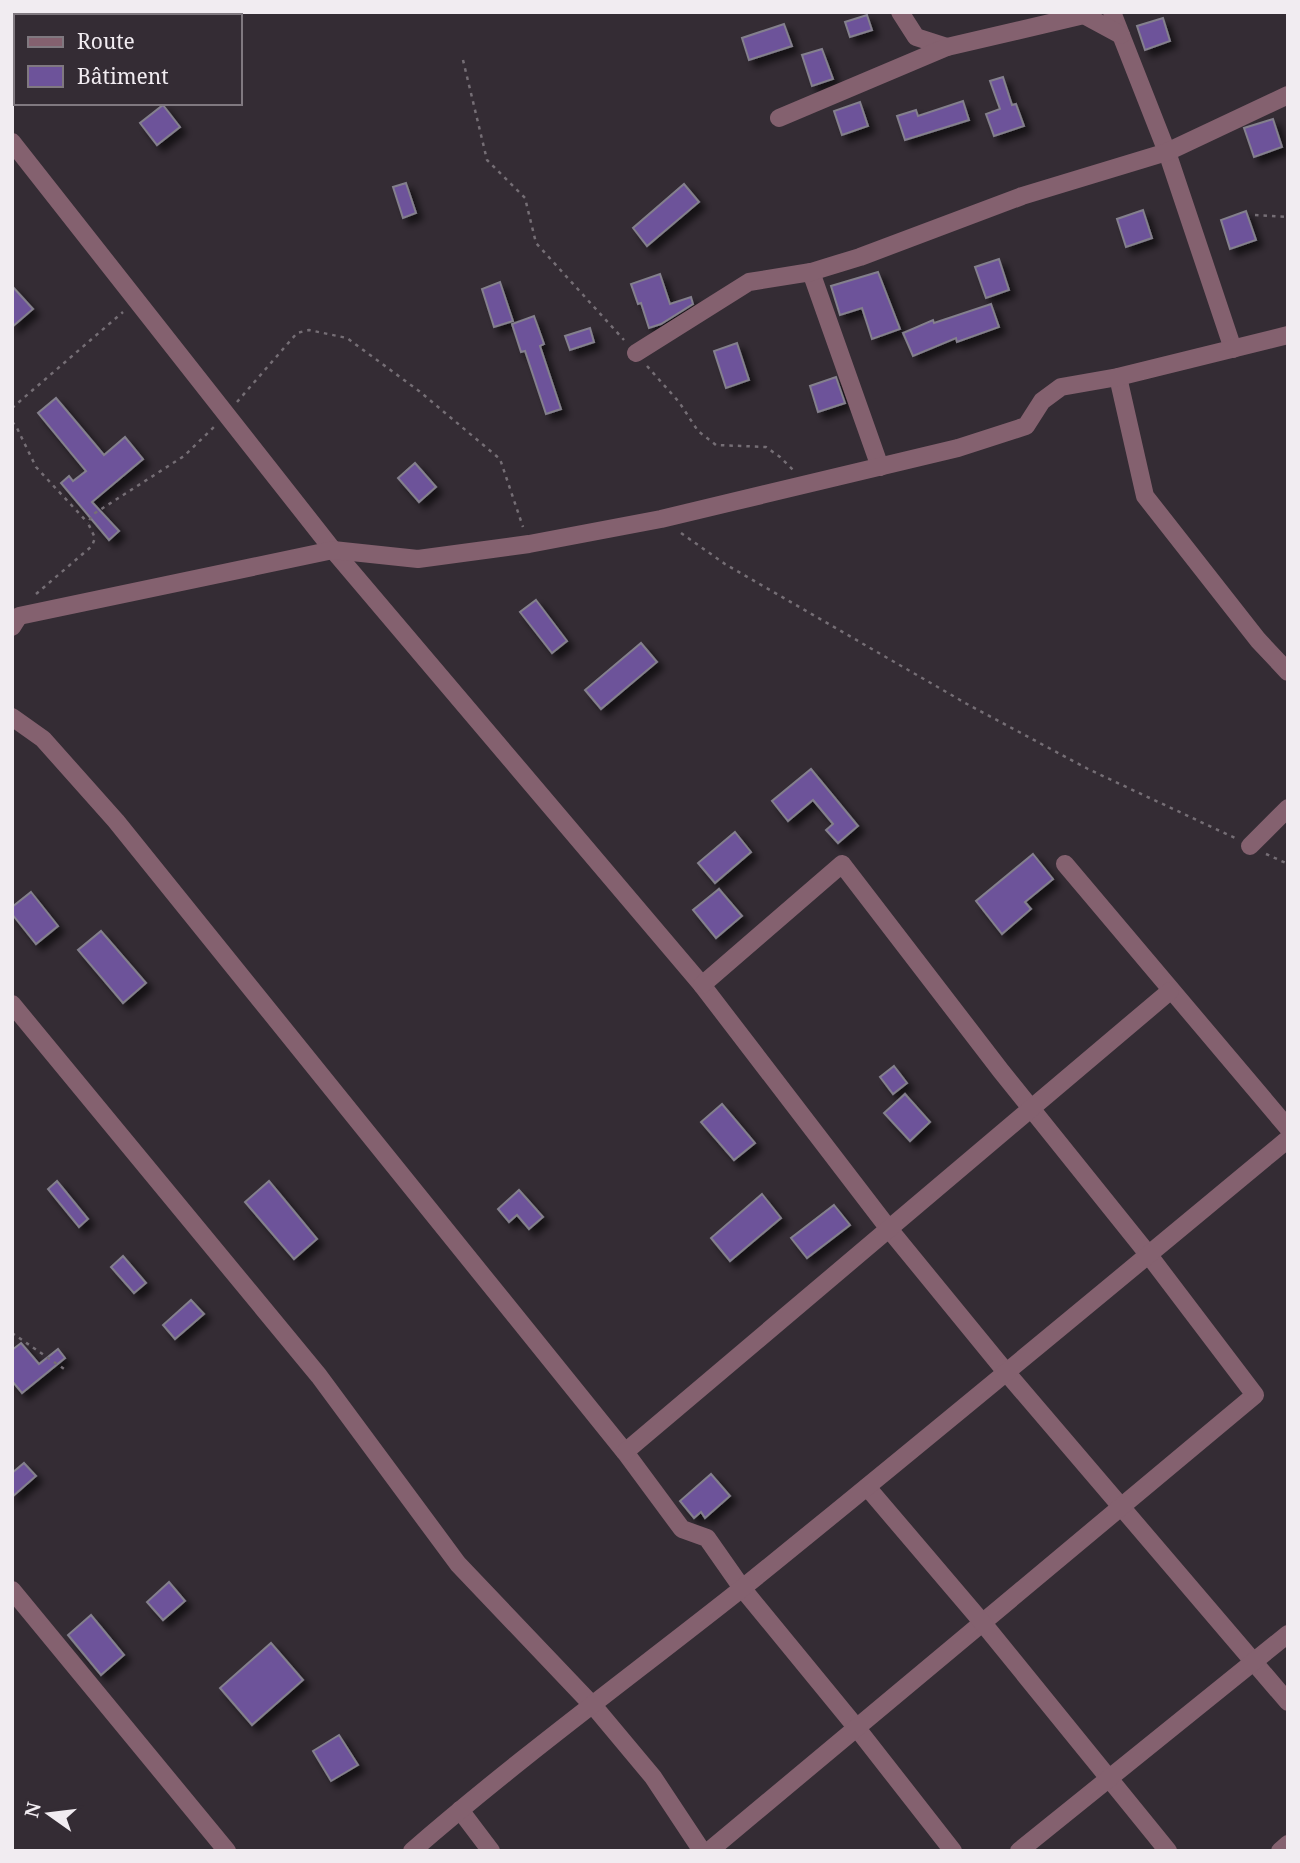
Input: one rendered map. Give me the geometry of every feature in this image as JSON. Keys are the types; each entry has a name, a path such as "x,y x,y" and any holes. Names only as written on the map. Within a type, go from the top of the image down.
{"street":[{"path":"900,12 916,37 947,47"},
{"path":"1112,12 1167,152 1233,349"},
{"path":"779,118 947,47 1084,15 1121,35"},
{"path":"636,353 749,282 800,276 860,257 1022,196 1167,152 1288,95"},
{"path":"12,142 333,550 702,985 889,1228 1006,1372 1288,1702"},
{"path":"811,272 880,467"},
{"path":"15,622 333,550 418,559 529,544 661,519 958,447 1026,426 1042,401 1061,387 1118,377 1288,335"},
{"path":"1118,377 1146,496 1258,640 1288,672"},
{"path":"12,717 43,739 116,821 625,1452 682,1529 706,1538 742,1588 953,1851"},
{"path":"1250,846 1288,808"},
{"path":"702,985 842,864 1149,1254 1255,1395 709,1851"},
{"path":"1065,864 1288,1128"},
{"path":"625,1452 1170,991"},
{"path":"12,1004 319,1376 458,1563 593,1706 653,1777 702,1851"},
{"path":"412,1851 867,1487 1288,1139"},
{"path":"867,1487 982,1622 1168,1851"},
{"path":"12,1590 227,1851"},
{"path":"1019,1851 1288,1634"},
{"path":"460,1810 491,1851"},
{"path":"1280,1851 1288,1844"}],"path":[{"path":"463,60 487,160 525,198 536,243 679,402 698,431 716,445 766,447 795,473 800,487"},
{"path":"1255,215 1288,217"},
{"path":"12,408 137,300"},
{"path":"88,523 92,515 184,456 227,414 297,333 309,330 347,338 419,391 500,459 529,544"},
{"path":"12,422 36,467 88,523 95,538 92,546 27,602 15,622"},
{"path":"661,519 725,564 967,704 1088,769 1288,864"},
{"path":"12,1333 67,1371"}],"building":[{"path":"867,15 872,30 850,37 845,22"},
{"path":"1163,18 1170,41 1145,50 1137,26"},
{"path":"784,24 792,46 749,60 742,38"},
{"path":"822,49 833,79 812,86 802,55"},
{"path":"1003,77 1012,105 1016,104 1024,126 994,136 986,114 1000,109 990,81"},
{"path":"963,101 969,120 905,140 897,116 916,110 918,116"},
{"path":"860,102 868,126 842,135 834,111"},
{"path":"163,105 180,127 157,145 140,123"},
{"path":"1273,119 1282,147 1254,157 1244,128"},
{"path":"406,183 416,213 403,218 393,187"},
{"path":"684,184 699,202 647,246 633,228"},
{"path":"1143,210 1152,238 1126,247 1117,219"},
{"path":"1246,211 1256,240 1230,249 1221,220"},
{"path":"999,259 1009,290 986,298 975,267"},
{"path":"878,272 900,329 872,339 862,308 840,315 831,286"},
{"path":"660,274 670,304 691,297 693,304 661,324 649,328 631,284"},
{"path":"500,282 513,321 494,327 482,289"},
{"path":"12,286 33,309 12,327"},
{"path":"991,304 999,327 957,342 956,338 913,356 903,333 933,320 934,323"},
{"path":"534,316 544,344 540,346 561,409 546,414 525,351 521,352 512,324"},
{"path":"590,328 594,342 570,350 565,336"},
{"path":"737,343 749,380 726,388 714,351"},
{"path":"836,377 845,403 818,412 810,386"},
{"path":"56,398 104,455 125,437 143,459 92,502 119,531 109,540 61,483 69,476 73,481 86,471 38,413"},
{"path":"415,463 436,487 419,502 398,478"},
{"path":"536,600 567,641 552,653 520,612"},
{"path":"641,643 657,662 601,709 585,690"},
{"path":"811,769 858,826 838,843 826,830 833,824 813,800 788,821 772,801"},
{"path":"735,832 751,852 715,883 698,863"},
{"path":"1033,854 1053,879 1025,902 1031,909 1002,934 976,901"},
{"path":"719,889 742,916 716,938 693,910"},
{"path":"31,892 58,926 36,944 12,914 12,907"},
{"path":"101,931 146,983 123,1003 78,950"},
{"path":"894,1066 907,1083 893,1094 880,1077"},
{"path":"905,1094 930,1122 910,1141 884,1113"},
{"path":"722,1104 755,1143 734,1160 701,1122"},
{"path":"57,1181 88,1219 79,1227 48,1189"},
{"path":"269,1181 317,1239 294,1259 245,1202"},
{"path":"519,1190 543,1217 529,1229 517,1215 509,1222 498,1209"},
{"path":"762,1194 781,1218 730,1261 711,1238"},
{"path":"834,1205 850,1225 807,1258 791,1238"},
{"path":"123,1256 146,1283 134,1293 111,1267"},
{"path":"191,1300 204,1314 175,1339 163,1325"},
{"path":"21,1343 39,1364 58,1349 65,1358 22,1393 12,1381 12,1350"},
{"path":"24,1463 36,1476 12,1497 12,1473"},
{"path":"711,1474 730,1496 705,1518 701,1512 694,1518 680,1501"},
{"path":"169,1582 185,1601 163,1620 147,1602"},
{"path":"91,1615 124,1655 101,1675 68,1635"},
{"path":"271,1643 303,1680 252,1725 220,1688"},
{"path":"339,1735 358,1765 331,1781 313,1751"}]}
